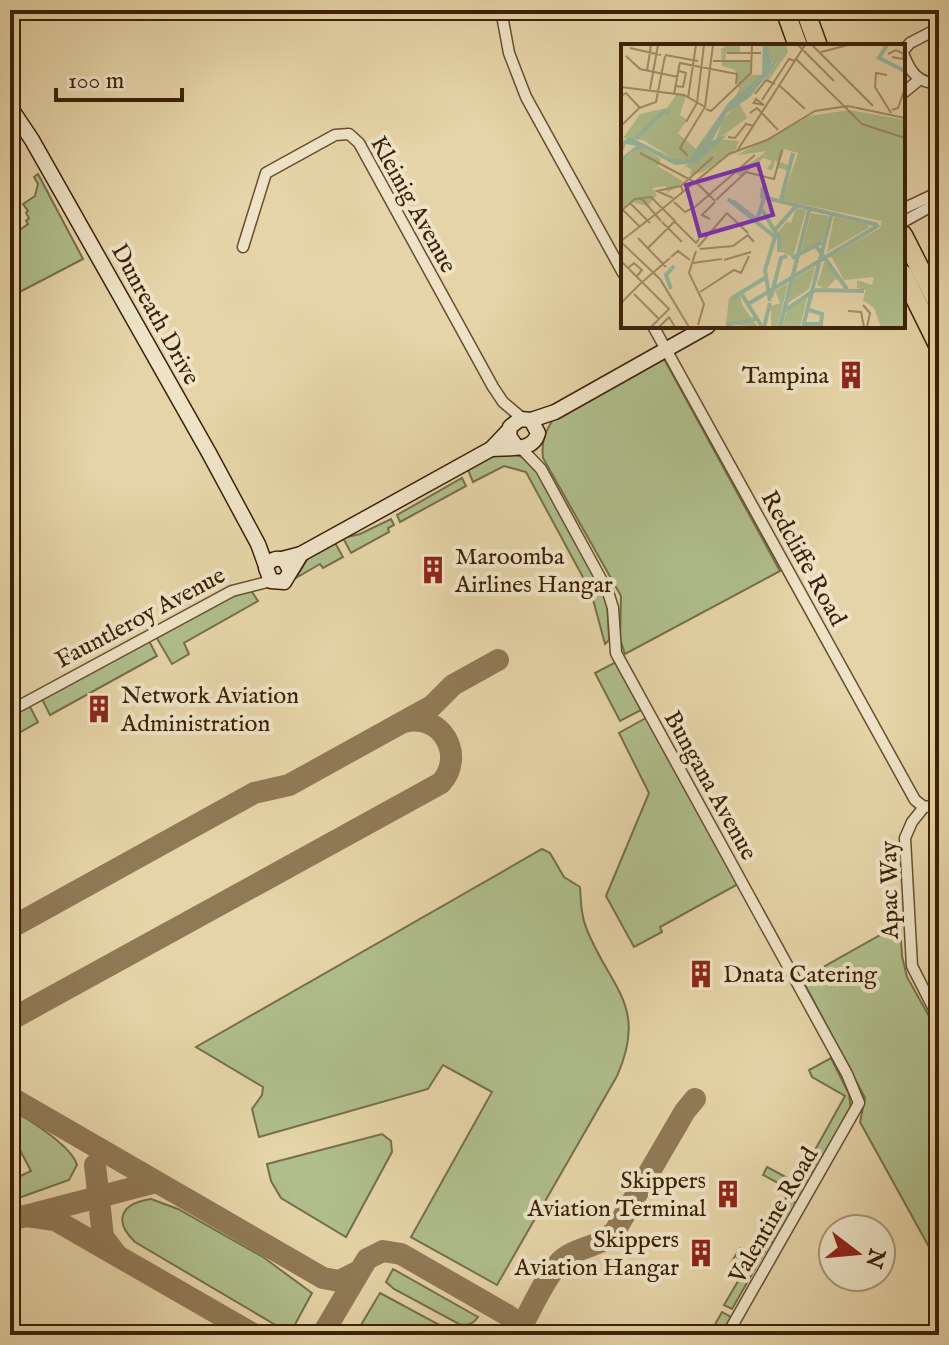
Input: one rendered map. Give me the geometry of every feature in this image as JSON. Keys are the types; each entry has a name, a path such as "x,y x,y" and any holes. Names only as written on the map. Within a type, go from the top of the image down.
{"highway":[{"path":"785,10 797,44"},
{"path":"805,10 817,44"},
{"path":"905,239 939,306"},
{"path":"905,278 939,347"}],"main road":[{"name":"Dunreath Drive","path":"10,107 100,259 258,544 275,567"},
{"path":"275,567 704,328"},
{"path":"518,447 510,440 524,428"},
{"path":"518,447 524,428"},
{"path":"491,449 518,447"}],"street":[{"path":"501,10 509,53 526,97 621,269"},
{"path":"905,49 910,43 939,28"},
{"path":"905,56 919,80 939,83"},
{"path":"905,91 919,80"},
{"name":"Kleinig Avenue","path":"243,247 266,173 335,135 349,134 359,143 503,402 524,428"},
{"path":"905,208 939,192"},
{"path":"905,221 939,202"},
{"name":"Redcliffe Road","path":"654,328 915,800 924,807"},
{"name":"Bungana Avenue","path":"524,428 541,469 608,592 613,608 616,653 852,1084 859,1103 854,1115"},
{"name":"Bungana Avenue","path":"518,447 541,469"},
{"name":"Fauntleroy Avenue","path":"10,711 218,598 248,585 275,567"},
{"path":"924,807 939,805"},
{"name":"Apac Way","path":"924,807 905,838 911,957 919,983 939,1019"},
{"name":"Valentine Road","path":"727,1335 854,1115"}],"green space":[{"path":"38,174 83,259 10,297 10,237 28,224 28,211 23,204 35,196 38,184 34,177"},
{"path":"663,357 780,571 625,654 620,639 621,596 543,458 543,442 554,418"},
{"path":"497,454 518,456 535,467 607,598 609,640 605,644 591,592 526,472 504,466 473,482 467,467"},
{"path":"462,478 466,486 400,522 397,515"},
{"path":"391,519 394,525 388,528 389,532 351,553 343,538 360,534"},
{"path":"334,541 343,557 323,568 320,564 296,578 308,558"},
{"path":"250,589 258,601 184,643 189,654 172,664 155,635"},
{"path":"148,639 157,656 50,715 41,697"},
{"path":"616,662 641,710 620,721 595,673"},
{"path":"27,701 38,722 10,738 10,711"},
{"path":"646,718 738,884 660,927 662,932 634,947 606,896 649,793 619,733"},
{"path":"542,849 550,853 564,877 580,887 585,925 623,999 629,1032 617,1076 497,1285 411,1237 492,1092 443,1065 428,1089 259,1137 252,1109 262,1095 263,1087 196,1047"},
{"path":"900,924 907,977 939,1034 939,1265 860,1122 865,1098 802,979"},
{"path":"831,1058 849,1094 851,1110 815,1174 805,1168 845,1096 812,1077 809,1070"},
{"path":"10,1109 48,1133 67,1150 77,1165 69,1180 10,1201 10,1181 31,1171 10,1131"},
{"path":"382,1134 391,1141 392,1152 346,1237 281,1198 271,1181 267,1164"},
{"path":"767,1167 791,1180 795,1174 810,1182 802,1196 763,1175"},
{"path":"786,1197 798,1204 775,1244 763,1237"},
{"path":"151,1199 178,1209 263,1257 312,1293 292,1330 284,1330 135,1242 124,1227 124,1214 133,1204"},
{"path":"760,1244 767,1248 732,1309 724,1305 744,1271 731,1263 740,1248 749,1253 754,1245 758,1247"},
{"path":"393,1269 478,1317 470,1324 459,1324 394,1289 386,1282"},
{"path":"380,1293 449,1330 457,1335 355,1335"},
{"path":"722,1312 731,1317 721,1335 709,1335"}],"taxiway":[{"path":"10,928 254,793 289,785 432,706 453,685 498,660"},
{"path":"10,1020 441,783 451,760 446,738 429,723 404,722"},
{"path":"10,1097 323,1278 339,1281 359,1271"},
{"path":"517,1335 558,1264 570,1254 603,1240 615,1231 695,1099"},
{"path":"95,1165 103,1237 116,1254"},
{"path":"10,1220 156,1182"},
{"path":"26,1216 55,1220 255,1335"},
{"path":"322,1335 367,1259 383,1251 401,1254 509,1316 514,1323 515,1335"}],"place":[{"name":"Tampina","path":"851,375"},
{"name":"Maroomba Airlines Hangar","path":"433,570"},
{"name":"Network Aviation Administration","path":"99,709"},
{"name":"Dnata Catering","path":"701,974"},
{"name":"Skippers Aviation Terminal","path":"728,1194"},
{"name":"Skippers Aviation Hangar","path":"701,1253"}]}
